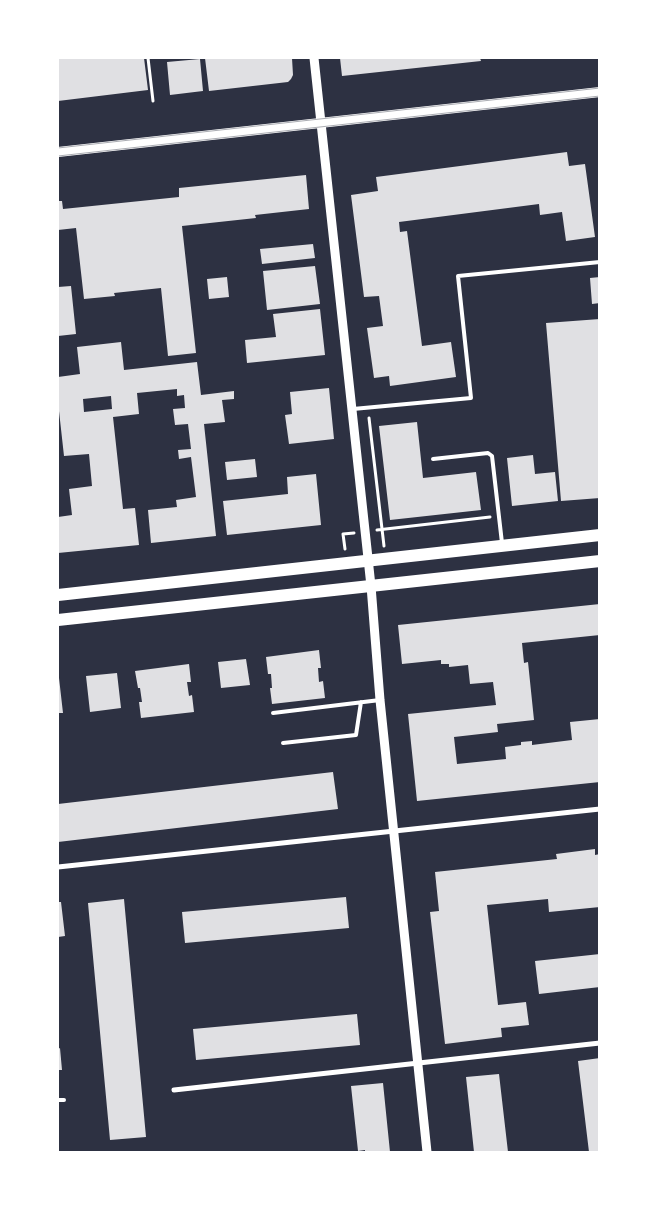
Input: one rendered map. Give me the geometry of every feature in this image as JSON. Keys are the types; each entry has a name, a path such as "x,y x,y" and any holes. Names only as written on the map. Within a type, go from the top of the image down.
{"main road":[{"path":"58,152 600,92"},
{"path":"58,595 600,535"},
{"path":"58,620 600,561"}],"street":[{"path":"314,58 371,586 380,700 427,1152"},
{"path":"58,867 600,809"},
{"path":"174,1090 600,1043"}],"lane":[{"path":"352,409 471,398 458,276 600,262"},
{"path":"433,458 488,453 492,456 502,546"},
{"path":"274,713 380,700"},
{"path":"283,743 356,735 361,702"},
{"path":"58,1100 64,1100"}],"path":[{"path":"148,58 153,101"},
{"path":"368,407 386,558"},
{"path":"347,563 343,534 499,516"}],"building":[{"path":"58,58 144,58 148,90 58,101"},
{"path":"205,58 292,58 293,75 288,82 209,91"},
{"path":"340,58 480,58 481,61 342,76"},
{"path":"200,59 203,91 170,95 167,62"},
{"path":"567,152 569,166 585,164 595,237 566,241 562,212 540,215 539,204 399,222 400,232 407,231 422,346 451,342 456,377 390,386 389,376 374,378 367,328 383,326 379,296 364,297 351,195 378,191 376,177"},
{"path":"306,175 309,209 255,215 256,218 182,226 196,353 168,356 161,288 114,293 115,296 84,299 76,228 58,230 58,201 62,201 63,209 179,197 179,188"},
{"path":"313,244 315,258 262,264 260,249"},
{"path":"315,266 320,304 267,310 263,271"},
{"path":"227,277 229,297 209,299 207,279"},
{"path":"600,277 600,303 592,304 590,278"},
{"path":"71,286 76,334 58,336 58,287"},
{"path":"320,309 325,355 247,363 245,340 276,337 273,314"},
{"path":"600,319 600,498 561,501 546,323"},
{"path":"121,342 124,370 197,362 201,395 234,391 234,399 222,400 225,422 204,424 216,536 151,543 148,510 177,507 176,500 196,497 191,457 179,459 178,450 191,449 188,424 175,425 173,409 185,408 184,395 177,396 177,389 137,393 139,414 113,417 123,509 135,508 139,545 58,553 58,517 72,515 69,489 92,486 89,454 64,456 58,402 58,377 80,374 77,347","holes":["111,396 112,409 84,412 83,399"]},
{"path":"329,388 334,439 289,444 285,415 292,414 290,392"},
{"path":"417,422 423,478 476,472 481,510 390,520 379,426"},
{"path":"533,455 535,474 555,472 558,501 512,506 507,458"},
{"path":"255,459 257,477 227,480 225,462"},
{"path":"316,474 321,525 227,535 223,501 288,494 287,477"},
{"path":"600,604 600,635 522,643 524,663 528,662 534,720 497,724 498,732 454,737 457,764 506,759 505,747 521,745 521,742 532,741 532,745 572,740 570,722 600,719 600,782 417,801 408,714 496,705 493,682 470,684 468,665 449,667 449,664 441,664 441,660 402,664 398,625"},
{"path":"319,650 321,668 318,668 319,682 323,681 325,698 272,704 271,674 268,674 266,657"},
{"path":"246,659 250,685 221,688 218,662"},
{"path":"189,664 191,682 187,682 189,696 192,695 194,712 141,718 139,702 142,702 135,671"},
{"path":"117,673 121,708 90,712 86,676"},
{"path":"59,678 63,713 58,713"},
{"path":"333,772 338,809 58,842 58,804"},
{"path":"595,849 595,855 600,854 600,907 549,912 548,899 487,905 498,1005 526,1002 529,1025 501,1028 502,1037 445,1044 430,912 439,911 435,872 557,859 556,854"},
{"path":"346,897 349,928 185,943 182,912"},
{"path":"124,899 146,1137 110,1140 88,903"},
{"path":"58,902 61,902 65,936 58,937"},
{"path":"600,954 600,987 539,994 535,961"},
{"path":"357,1014 360,1045 196,1060 193,1029"},
{"path":"60,1048 62,1070 58,1070 58,1049"},
{"path":"600,1058 600,1152 589,1152 578,1061"},
{"path":"499,1074 508,1152 474,1152 466,1077"},
{"path":"383,1083 390,1152 358,1151 351,1086"}],"tram line":[{"path":"58,148 600,88"},
{"path":"58,156 600,96"}]}
